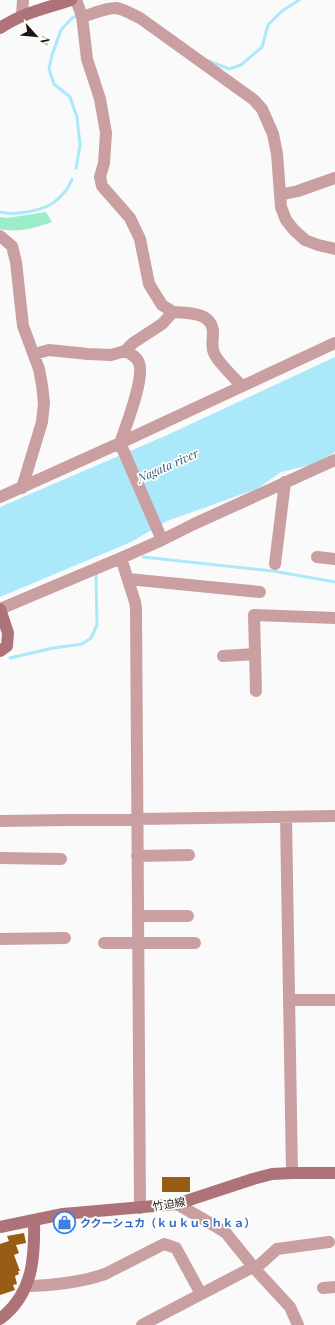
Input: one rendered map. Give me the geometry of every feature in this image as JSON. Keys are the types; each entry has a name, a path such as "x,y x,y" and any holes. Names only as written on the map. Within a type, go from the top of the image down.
{"street":[{"path":"22,15 23,0"},
{"path":"78,8 87,59 100,99 106,133 104,163 100,177 102,186 130,218 140,239 149,284 162,305 173,312 196,314 208,319 213,331 212,344 214,354 242,386"},
{"path":"0,28 22,15 78,8 117,8 140,18 254,100 262,109 273,134 277,154 281,207 286,220 305,240 335,249"},
{"path":"280,195 298,191 335,178"},
{"path":"0,236 12,246 16,262 24,326 34,354 42,385 44,403 42,422 22,488"},
{"path":"34,354 49,350 112,355 126,351 133,343 162,324 173,312"},
{"path":"0,497 335,343"},
{"path":"126,351 132,354 140,364 140,375 133,405 120,443 162,540"},
{"path":"0,651 7,646 8,633 0,609 162,540 335,460"},
{"path":"275,564 285,482"},
{"path":"317,557 335,559"},
{"path":"121,558 136,608 140,1208"},
{"path":"128,579 260,592"},
{"path":"256,691 254,615 335,618"},
{"path":"224,656 255,654"},
{"path":"0,821 335,816"},
{"path":"286,817 292,1173"},
{"path":"138,856 189,855"},
{"path":"0,858 61,859"},
{"path":"138,916 188,916"},
{"path":"0,939 65,938"},
{"path":"104,943 195,943"},
{"path":"289,1000 335,1000"},
{"name":"竹迫線","path":"0,1227 63,1214 177,1204 272,1174 335,1173"},
{"path":"177,1204 226,1233 254,1268 290,1306 298,1325"},
{"path":"0,1319 16,1304 26,1286 34,1249 34,1220"},
{"path":"142,1325 254,1268 277,1249 329,1242"},
{"path":"26,1286 42,1286 95,1278 164,1244 176,1248 201,1294"}],"green space":[{"path":"46,212 52,222 33,228 20,230 0,229 0,217 7,218"}],"water":[{"name":"Nagata river","path":"335,357 335,452 315,464 281,472 257,489 167,521 131,542 0,597 0,507 165,436"}],"building":[{"path":"162,1177 190,1177 190,1192 162,1192"},
{"path":"24,1233 26,1243 16,1245 19,1253 14,1255 20,1271 18,1271 19,1274 15,1276 17,1284 13,1285 15,1290 0,1295 0,1244 9,1241 7,1236"}],"waterway":[{"path":"209,61 229,69 241,65 262,47 268,25 282,11 299,0"},
{"path":"76,168 80,145 77,117 70,97 54,84 49,69 52,55 61,30 72,18 79,15"},
{"path":"0,212 19,213 48,206 56,201 69,186 72,179"},
{"path":"143,557 273,571 335,582"},
{"path":"10,658 53,648 82,644 91,638 97,625 96,575"}],"place":[{"name":"ククーシュカ（ｋｕｋｕｓｈｋａ）","path":"65,1223"}]}
